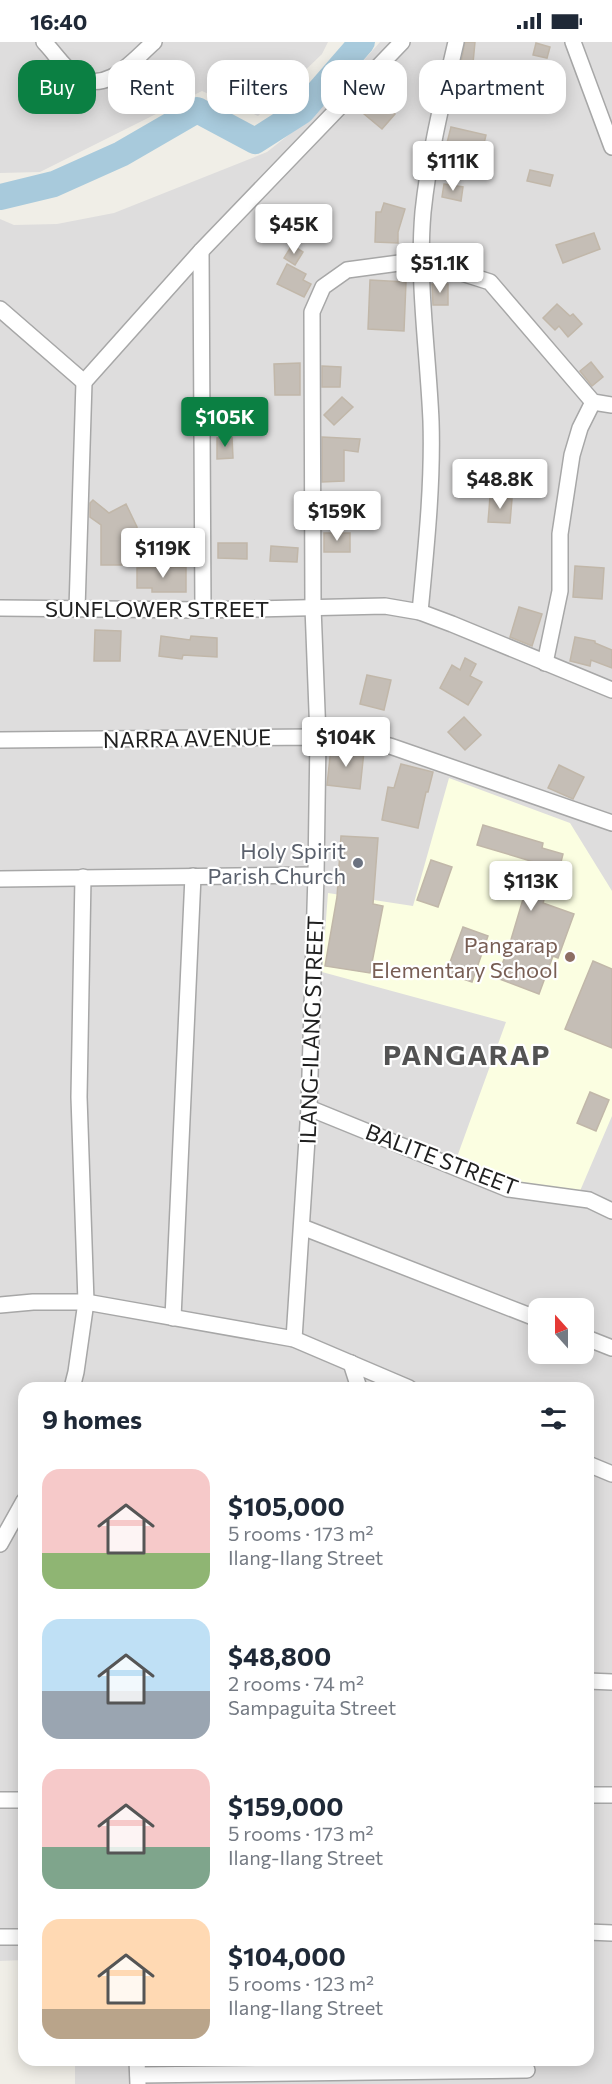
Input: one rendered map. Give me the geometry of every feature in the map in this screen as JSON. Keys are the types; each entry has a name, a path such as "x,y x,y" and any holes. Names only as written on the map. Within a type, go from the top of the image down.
{"street":[{"path":"44,42 75,75 91,82 102,82 113,78 154,42"},
{"path":"77,609 84,382 201,250 402,42"},
{"path":"420,612 430,483 431,423 421,260 423,212 429,165 456,42"},
{"path":"573,42 612,147"},
{"path":"201,250 202,610"},
{"path":"421,260 490,282 593,402 612,405"},
{"name":"ILANG-ILANG STREET","path":"294,1340 309,1108 316,875 318,737 313,607 312,312 323,287 347,270 421,260"},
{"path":"0,309 84,382"},
{"path":"545,663 560,591 560,534 572,455 580,428 593,402"},
{"name":"SUNFLOWER STREET","path":"0,608 202,610 385,606 420,612 612,690"},
{"name":"NARRA AVENUE","path":"0,740 318,737 367,741 390,746 610,818"},
{"path":"0,879 316,875"},
{"path":"174,1318 193,876"},
{"path":"74,1382 86,1302 79,1097 83,877"},
{"name":"BALITE STREET","path":"309,1108 507,1189 588,1200 612,1211"},
{"path":"302,1227 528,1315"},
{"path":"0,1305 33,1302 86,1302 294,1340 394,1382"},
{"path":"594,1341 612,1348"},
{"path":"351,1363 357,1382"},
{"path":"594,1466 612,1474"},
{"path":"0,1544 18,1512"},
{"path":"594,1681 612,1682"},
{"path":"594,1795 612,1795"},
{"path":"0,1800 18,1800"},
{"path":"594,1932 612,1933"},
{"path":"0,1937 18,1937"},
{"path":"138,2073 266,2079 392,2078 527,2071"}],"shaded area":[{"path":"0,42 328,42 322,54 309,67 309,60 207,60 207,93 202,91 195,94 195,60 108,60 108,114 156,114 40,172 0,173"},
{"path":"380,42 612,42 612,2084 75,2084 75,2066 594,2066 594,1382 18,1382 18,1960 0,1961 0,219 14,225 57,224 114,213 267,152 321,109 321,114 407,114 407,60 364,60"},
{"path":"449,778 570,823 612,891 612,1116 580,1191 514,1181 457,1157 506,1022 322,972 328,893 413,906"}],"building":[{"path":"465,42 475,42 473,60 461,60"},
{"path":"536,43 550,47 547,58 533,55"},
{"path":"364,114 395,114 382,129"},
{"path":"451,127 486,135 480,160 445,151"},
{"path":"530,170 553,175 550,186 527,181"},
{"path":"444,184 463,187 461,201 442,197"},
{"path":"384,203 405,209 398,232 398,243 375,242 376,212 381,212"},
{"path":"594,233 600,249 563,263 556,245"},
{"path":"292,245 303,252 295,265 284,258"},
{"path":"287,264 306,274 303,280 311,284 304,297 277,284"},
{"path":"370,280 406,282 404,331 368,329"},
{"path":"432,284 448,284 448,305 433,305"},
{"path":"557,304 570,316 573,314 582,324 568,337 559,326 555,330 543,318"},
{"path":"591,362 603,377 592,386 580,371"},
{"path":"300,363 300,395 275,395 274,364"},
{"path":"322,366 341,367 340,387 322,387"},
{"path":"342,397 353,407 334,425 324,415"},
{"path":"232,437 233,458 217,459 217,438"},
{"path":"322,437 360,439 358,452 344,450 344,481 322,482"},
{"path":"490,497 512,499 510,523 488,522"},
{"path":"93,500 109,513 126,504 137,527 137,565 101,565 101,525 90,517 90,503"},
{"path":"324,533 350,533 350,552 324,552"},
{"path":"218,543 247,543 247,559 218,558"},
{"path":"271,546 298,548 297,562 270,561"},
{"path":"575,566 604,568 602,599 573,597"},
{"path":"186,567 186,592 152,592 152,588 137,588 137,568"},
{"path":"519,607 542,614 532,646 510,637"},
{"path":"95,630 121,631 120,661 94,661"},
{"path":"161,636 190,640 191,636 217,638 217,657 183,655 182,659 159,656"},
{"path":"575,637 595,641 612,650 612,668 591,660 590,666 570,661"},
{"path":"465,658 476,664 470,676 482,682 468,705 440,688 452,665 460,670"},
{"path":"367,675 391,680 384,710 360,704"},
{"path":"464,717 481,735 465,750 448,732"},
{"path":"331,748 364,751 360,789 327,785"},
{"path":"401,764 433,772 418,828 382,820 388,787 394,788"},
{"path":"559,765 584,777 573,799 548,788"},
{"path":"483,825 543,843 542,848 563,854 556,882 550,880 543,903 574,914 558,958 553,956 539,994 497,978 534,862 477,845"},
{"path":"341,836 378,838 373,904 383,906 370,973 325,966 337,897"},
{"path":"431,860 452,867 438,907 417,900"},
{"path":"463,927 488,936 472,982 446,973"},
{"path":"593,961 612,969 612,1048 565,1029"},
{"path":"590,1092 609,1100 596,1131 577,1123"}],"waterway":[{"path":"0,197 54,184 121,154 197,110 255,141 302,111 362,42"}],"place":[{"name":"Holy Spirit Parish Church","path":"358,863"},
{"name":"Pangarap Elementary School","path":"570,957"}],"district":[{"name":"PANGARAP","path":"467,1054"}]}
